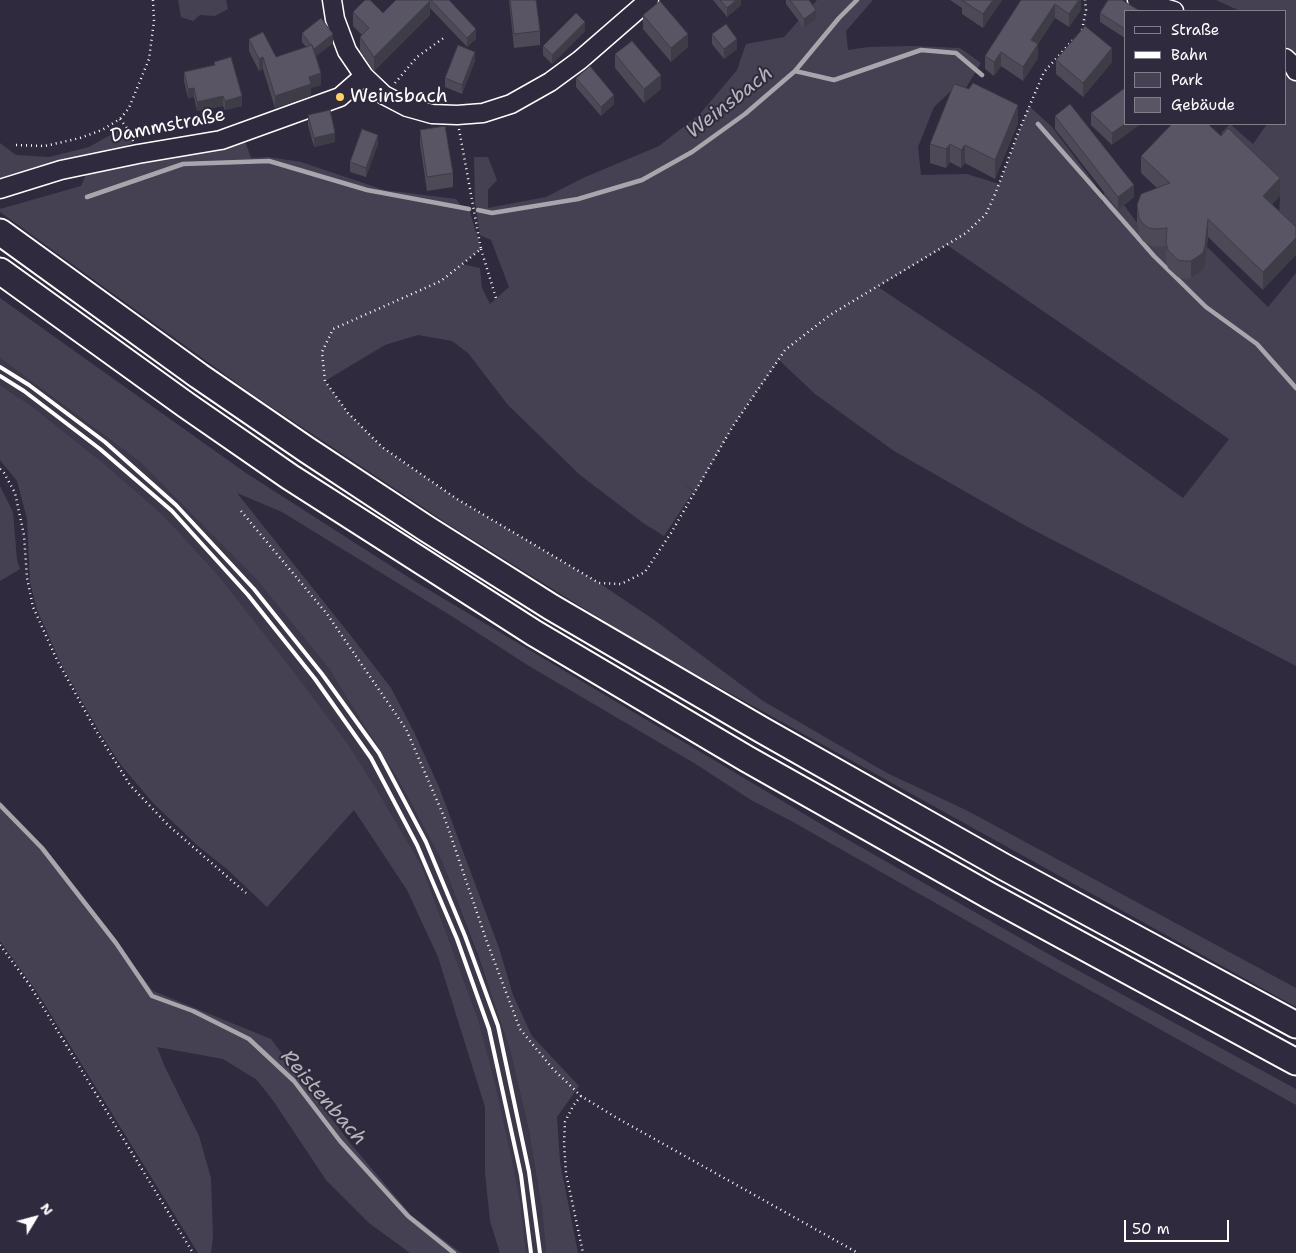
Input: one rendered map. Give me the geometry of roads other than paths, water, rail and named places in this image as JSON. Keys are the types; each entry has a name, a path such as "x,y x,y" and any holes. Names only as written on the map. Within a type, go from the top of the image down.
{"highway":[{"path":"0,232 199,376 307,450 427,529 551,607 753,725 1004,867 1296,1025"},
{"path":"0,271 290,478 534,633 747,759 982,891 1296,1062"}],"street":[{"path":"332,0 335,19 347,51 364,76 384,95 407,107 432,114 457,115 483,113 511,104 550,82 580,60 649,0"},
{"path":"1137,0 1171,10"},
{"name":"Dammstraße","path":"0,189 61,170 138,154 221,140 340,97 364,76"}],"waterway":[{"name":"Weinsbach","path":"478,210 492,213 578,199 642,180 692,152 745,114 795,71 839,18 857,0"},
{"path":"795,71 834,80 921,50 956,53 982,75"},
{"path":"1038,124 1154,256 1206,307 1257,344 1296,388"},
{"name":"Weinsbach","path":"87,197 183,164 269,161 367,190 469,209"},
{"name":"Reistenbach","path":"0,805 42,848 116,943 152,996 193,1011 249,1039 294,1081 340,1141 408,1216 454,1253"}],"railway":[{"path":"0,367 29,385 105,442 176,505 254,589 322,674 379,753 426,842 465,936 498,1026 529,1172 540,1253"},
{"path":"0,376 24,391 100,449 172,511 248,595 315,679 371,758 417,845 457,939 489,1029 521,1175 531,1253"}],"place":[{"name":"Weinsbach","path":"340,97"}]}
